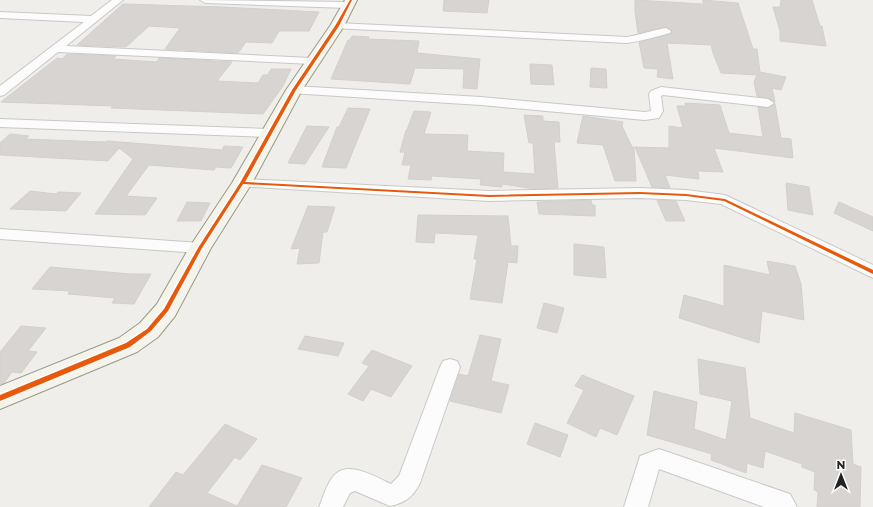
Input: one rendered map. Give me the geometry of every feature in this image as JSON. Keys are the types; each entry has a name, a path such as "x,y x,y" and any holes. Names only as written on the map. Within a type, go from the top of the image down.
{"street":[{"path":"0,92 58,49 118,0"},
{"path":"0,398 128,345 149,330 166,310 200,248 242,182 294,90 337,26 350,3 205,0"},
{"path":"0,15 93,19"},
{"path":"337,26 627,40 645,38 654,33 666,31"},
{"path":"58,49 312,62"},
{"path":"294,90 481,101 645,116 654,115 657,111 655,94 661,91 768,103"},
{"path":"0,122 268,134"},
{"path":"242,182 489,196 640,193 711,197 725,200 873,272"},
{"path":"0,234 200,248"},
{"path":"331,507 341,485 346,481 356,480 390,495 399,494 408,483 450,367"},
{"path":"636,507 648,464 659,459 720,479 781,502 785,507"}],"building":[{"path":"444,0 489,0 487,13 443,11"},
{"path":"635,0 703,4 703,0 738,3 753,49 757,49 760,72 786,77 781,90 772,88 775,102 768,98 757,96 754,82 757,75 721,73 711,45 667,43 673,79 657,77 658,69 644,68 639,42 670,34 672,31 666,27 638,33"},
{"path":"781,0 812,0 820,26 822,26 826,46 780,41 780,31 773,7 780,7"},
{"path":"123,4 319,12 309,31 279,31 272,43 246,42 238,53 165,49 180,28 149,26 126,47 77,45"},
{"path":"352,36 369,37 368,39 419,41 417,53 480,59 477,89 463,88 464,69 415,68 410,84 331,79 348,40 350,40"},
{"path":"67,54 116,56 113,59 157,62 159,58 232,62 217,81 258,83 263,75 268,75 271,69 291,69 283,86 263,114 1,102 57,58 62,59"},
{"path":"530,64 552,65 554,85 531,84"},
{"path":"591,68 606,69 607,88 590,87"},
{"path":"685,103 720,105 729,133 763,137 758,107 768,108 775,104 781,138 791,139 793,158 714,148 723,172 698,171 699,179 665,175 670,188 652,187 635,147 669,148 669,126 683,128 677,106 686,106"},
{"path":"348,108 370,109 346,168 322,167 337,127 339,127"},
{"path":"414,111 431,112 424,134 468,135 467,151 504,153 503,172 535,174 533,143 529,143 524,115 543,116 543,121 559,122 560,142 554,142 558,188 535,189 502,184 502,187 480,185 481,179 432,176 431,180 408,179 411,165 402,165 405,152 400,152 406,130"},
{"path":"583,116 623,122 622,126 632,147 634,147 636,181 615,181 603,145 577,143"},
{"path":"307,126 329,127 305,164 288,163"},
{"path":"10,134 29,136 25,139 107,141 222,150 224,146 243,147 231,168 216,167 214,170 149,165 126,196 157,198 145,215 95,214 133,159 119,148 108,161 0,155 0,143"},
{"path":"786,183 809,187 813,215 788,210"},
{"path":"30,191 56,194 58,192 81,193 66,211 10,209"},
{"path":"591,200 592,205 595,205 595,216 539,214 537,202"},
{"path":"657,200 676,201 685,221 666,221"},
{"path":"187,202 210,203 201,221 177,221"},
{"path":"839,202 873,217 873,231 834,213"},
{"path":"308,206 335,207 327,232 323,232 319,263 297,264 300,248 291,249"},
{"path":"418,215 508,216 511,246 518,246 517,263 508,262 502,303 470,299 477,259 474,259 478,235 435,233 434,243 416,242"},
{"path":"574,244 604,247 606,278 574,275"},
{"path":"767,261 795,266 801,284 804,320 762,311 759,343 679,318 684,295 724,306 724,265 770,275"},
{"path":"50,267 130,274 151,274 134,304 112,303 115,298 68,294 70,291 32,289"},
{"path":"544,303 564,308 557,333 537,328"},
{"path":"21,326 46,328 28,351 37,352 21,373 12,372 4,383 0,384 0,352"},
{"path":"480,335 501,339 491,381 509,385 501,413 450,401 459,374 468,376"},
{"path":"305,336 344,343 338,356 298,349"},
{"path":"372,350 412,366 391,397 371,389 363,401 348,394 369,366 362,363"},
{"path":"698,359 745,368 750,418 794,433 795,413 851,430 853,464 861,467 860,507 817,507 818,492 814,490 815,472 802,467 802,464 765,451 763,468 747,463 746,473 711,460 712,454 647,435 654,391 697,402 694,429 726,440 732,401 700,394"},
{"path":"582,375 634,396 617,435 600,428 596,437 567,423 584,390 575,386"},
{"path":"535,423 568,435 560,457 527,444"},
{"path":"225,424 257,439 240,460 235,457 207,493 237,506 262,465 302,478 286,507 149,507 176,472 183,475"}],"cycle path":[{"path":"0,398 128,345 149,330 166,310 200,248 242,183 294,90 337,26 351,0"},
{"path":"242,183 489,196 640,193 686,195 725,200 873,272"}]}
